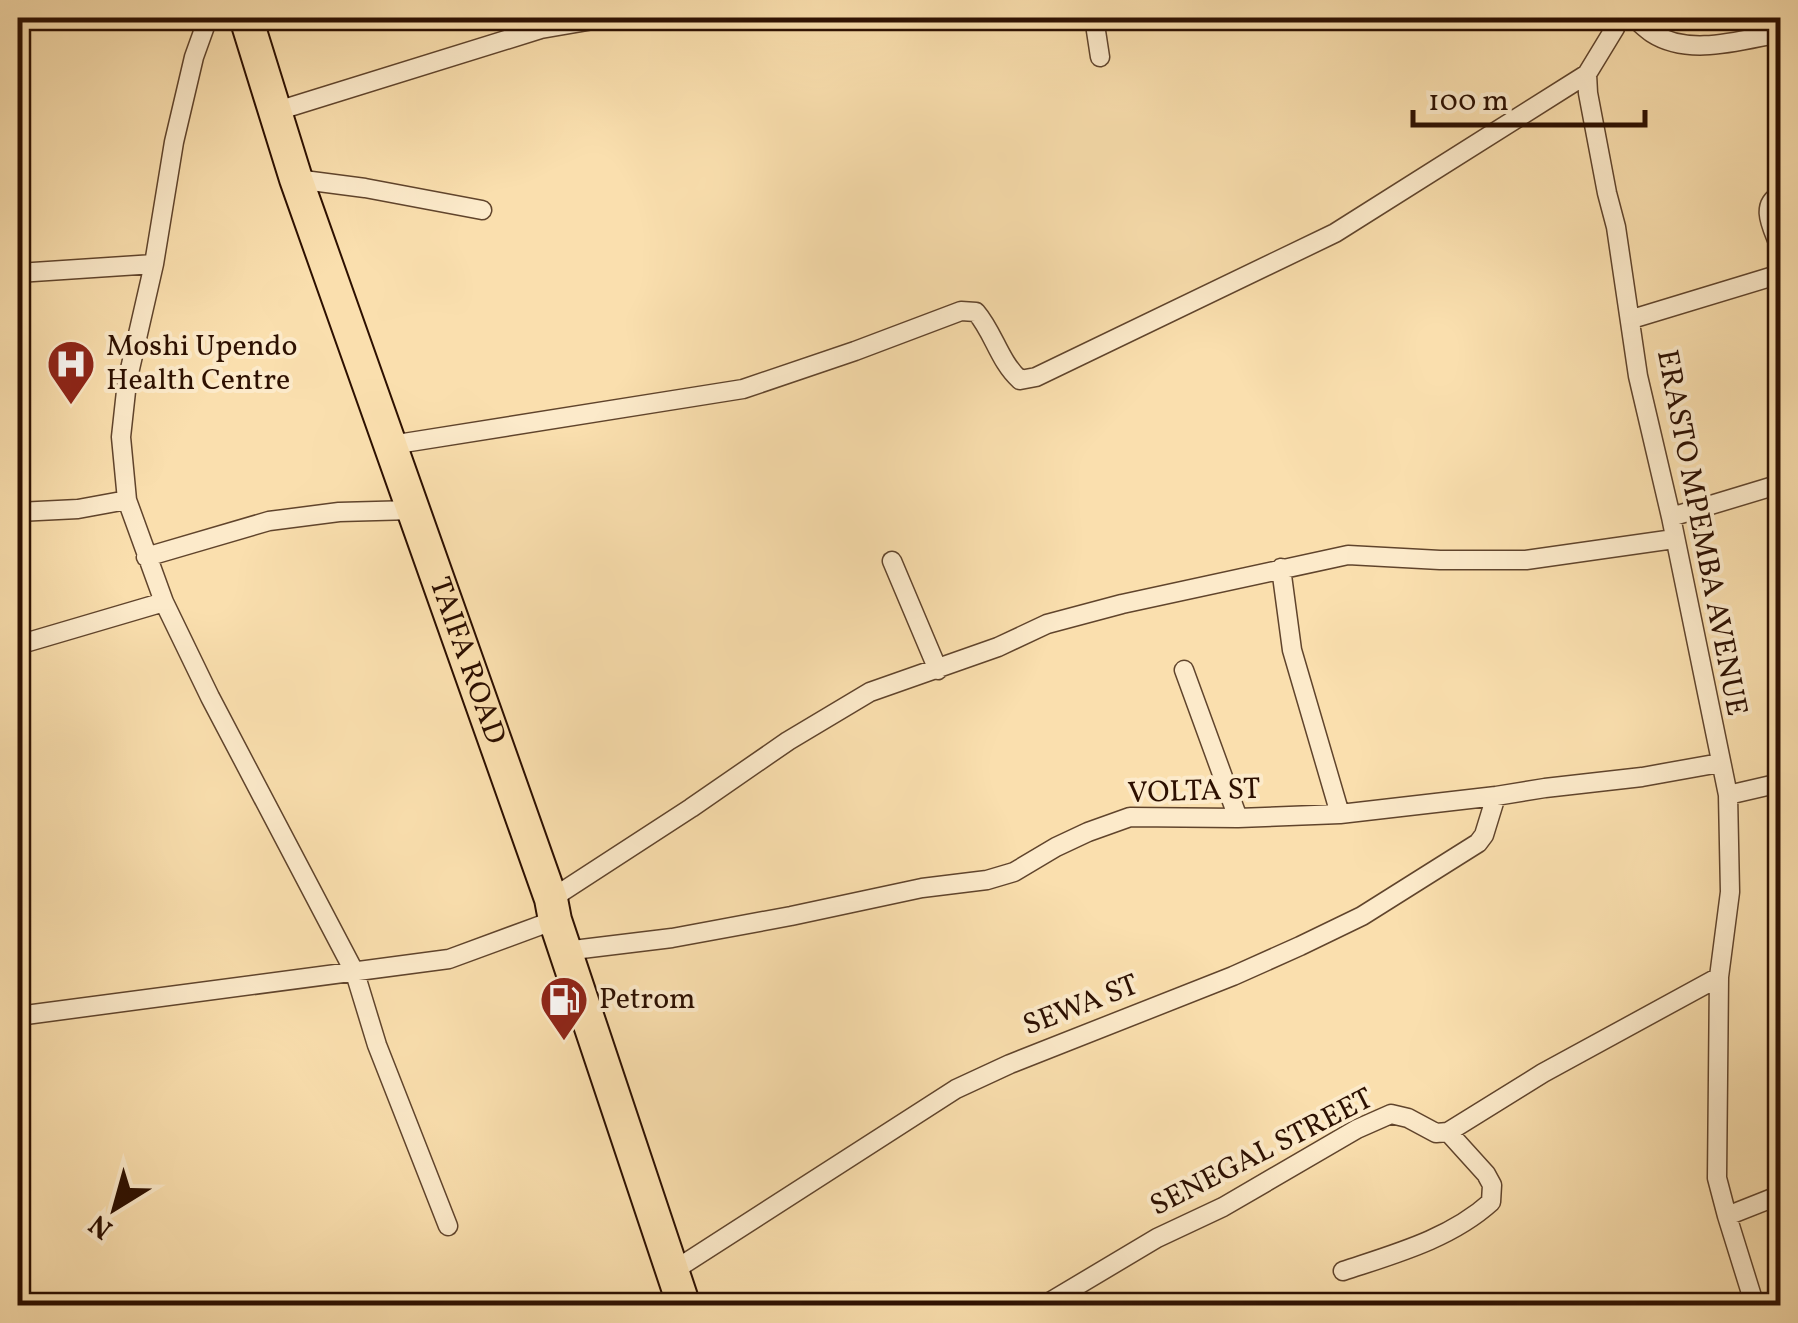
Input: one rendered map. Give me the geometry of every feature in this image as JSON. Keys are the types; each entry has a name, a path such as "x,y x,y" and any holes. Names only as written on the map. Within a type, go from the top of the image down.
{"highway":[{"name":"TAIFA ROAD","path":"246,18 296,179 557,924 684,1306"}],"street":[{"path":"208,18 194,57 174,142 154,264 127,382 122,436 128,500 164,602 210,698 355,972 377,1045 448,1226"},
{"path":"277,112 541,30 605,18"},
{"path":"1094,18 1100,57"},
{"path":"391,444 743,389 961,311 976,312 986,324 1008,370 1020,380 1036,377 1335,233 1587,74 1619,18"},
{"path":"1634,18 1653,34 1674,43 1716,44 1780,33"},
{"name":"ERASTO MPEMBA AVENUE","path":"1587,74 1632,319 1638,376 1672,517 1728,795 1730,892 1719,977 1717,1178 1755,1306"},
{"path":"296,179 482,210"},
{"path":"1780,194 1768,206 1780,248"},
{"path":"18,272 154,264"},
{"path":"1632,319 1780,274"},
{"path":"1672,517 1780,484"},
{"path":"18,512 78,509 128,500"},
{"path":"146,557 270,521 339,512 414,510"},
{"path":"18,1016 449,959 557,924 690,808 788,741 870,692 938,670 1047,624 1348,554 1526,560 1674,539"},
{"path":"892,562 938,670"},
{"path":"1282,568 1292,650 1340,814"},
{"path":"18,646 164,602"},
{"path":"1184,670 1238,818"},
{"name":"VOLTA ST","path":"557,924 672,938 922,888 987,880 1014,872 1072,840 1130,817 1340,814 1720,764"},
{"path":"1728,795 1780,783"},
{"name":"SEWA ST","path":"673,1271 956,1089 1233,976 1362,916 1478,843 1496,796"},
{"path":"1343,1272 1424,1243 1476,1216 1491,1202 1492,1185 1486,1174 1448,1132 1543,1073 1719,977"},
{"name":"SENEGAL STREET","path":"1042,1306 1157,1238 1223,1207 1357,1129 1391,1114 1436,1133 1448,1132"},
{"path":"1727,1216 1780,1195"}],"place":[{"name":"Moshi Upendo Health Centre","path":"71,406"},
{"name":"Petrom","path":"564,1042"}]}
